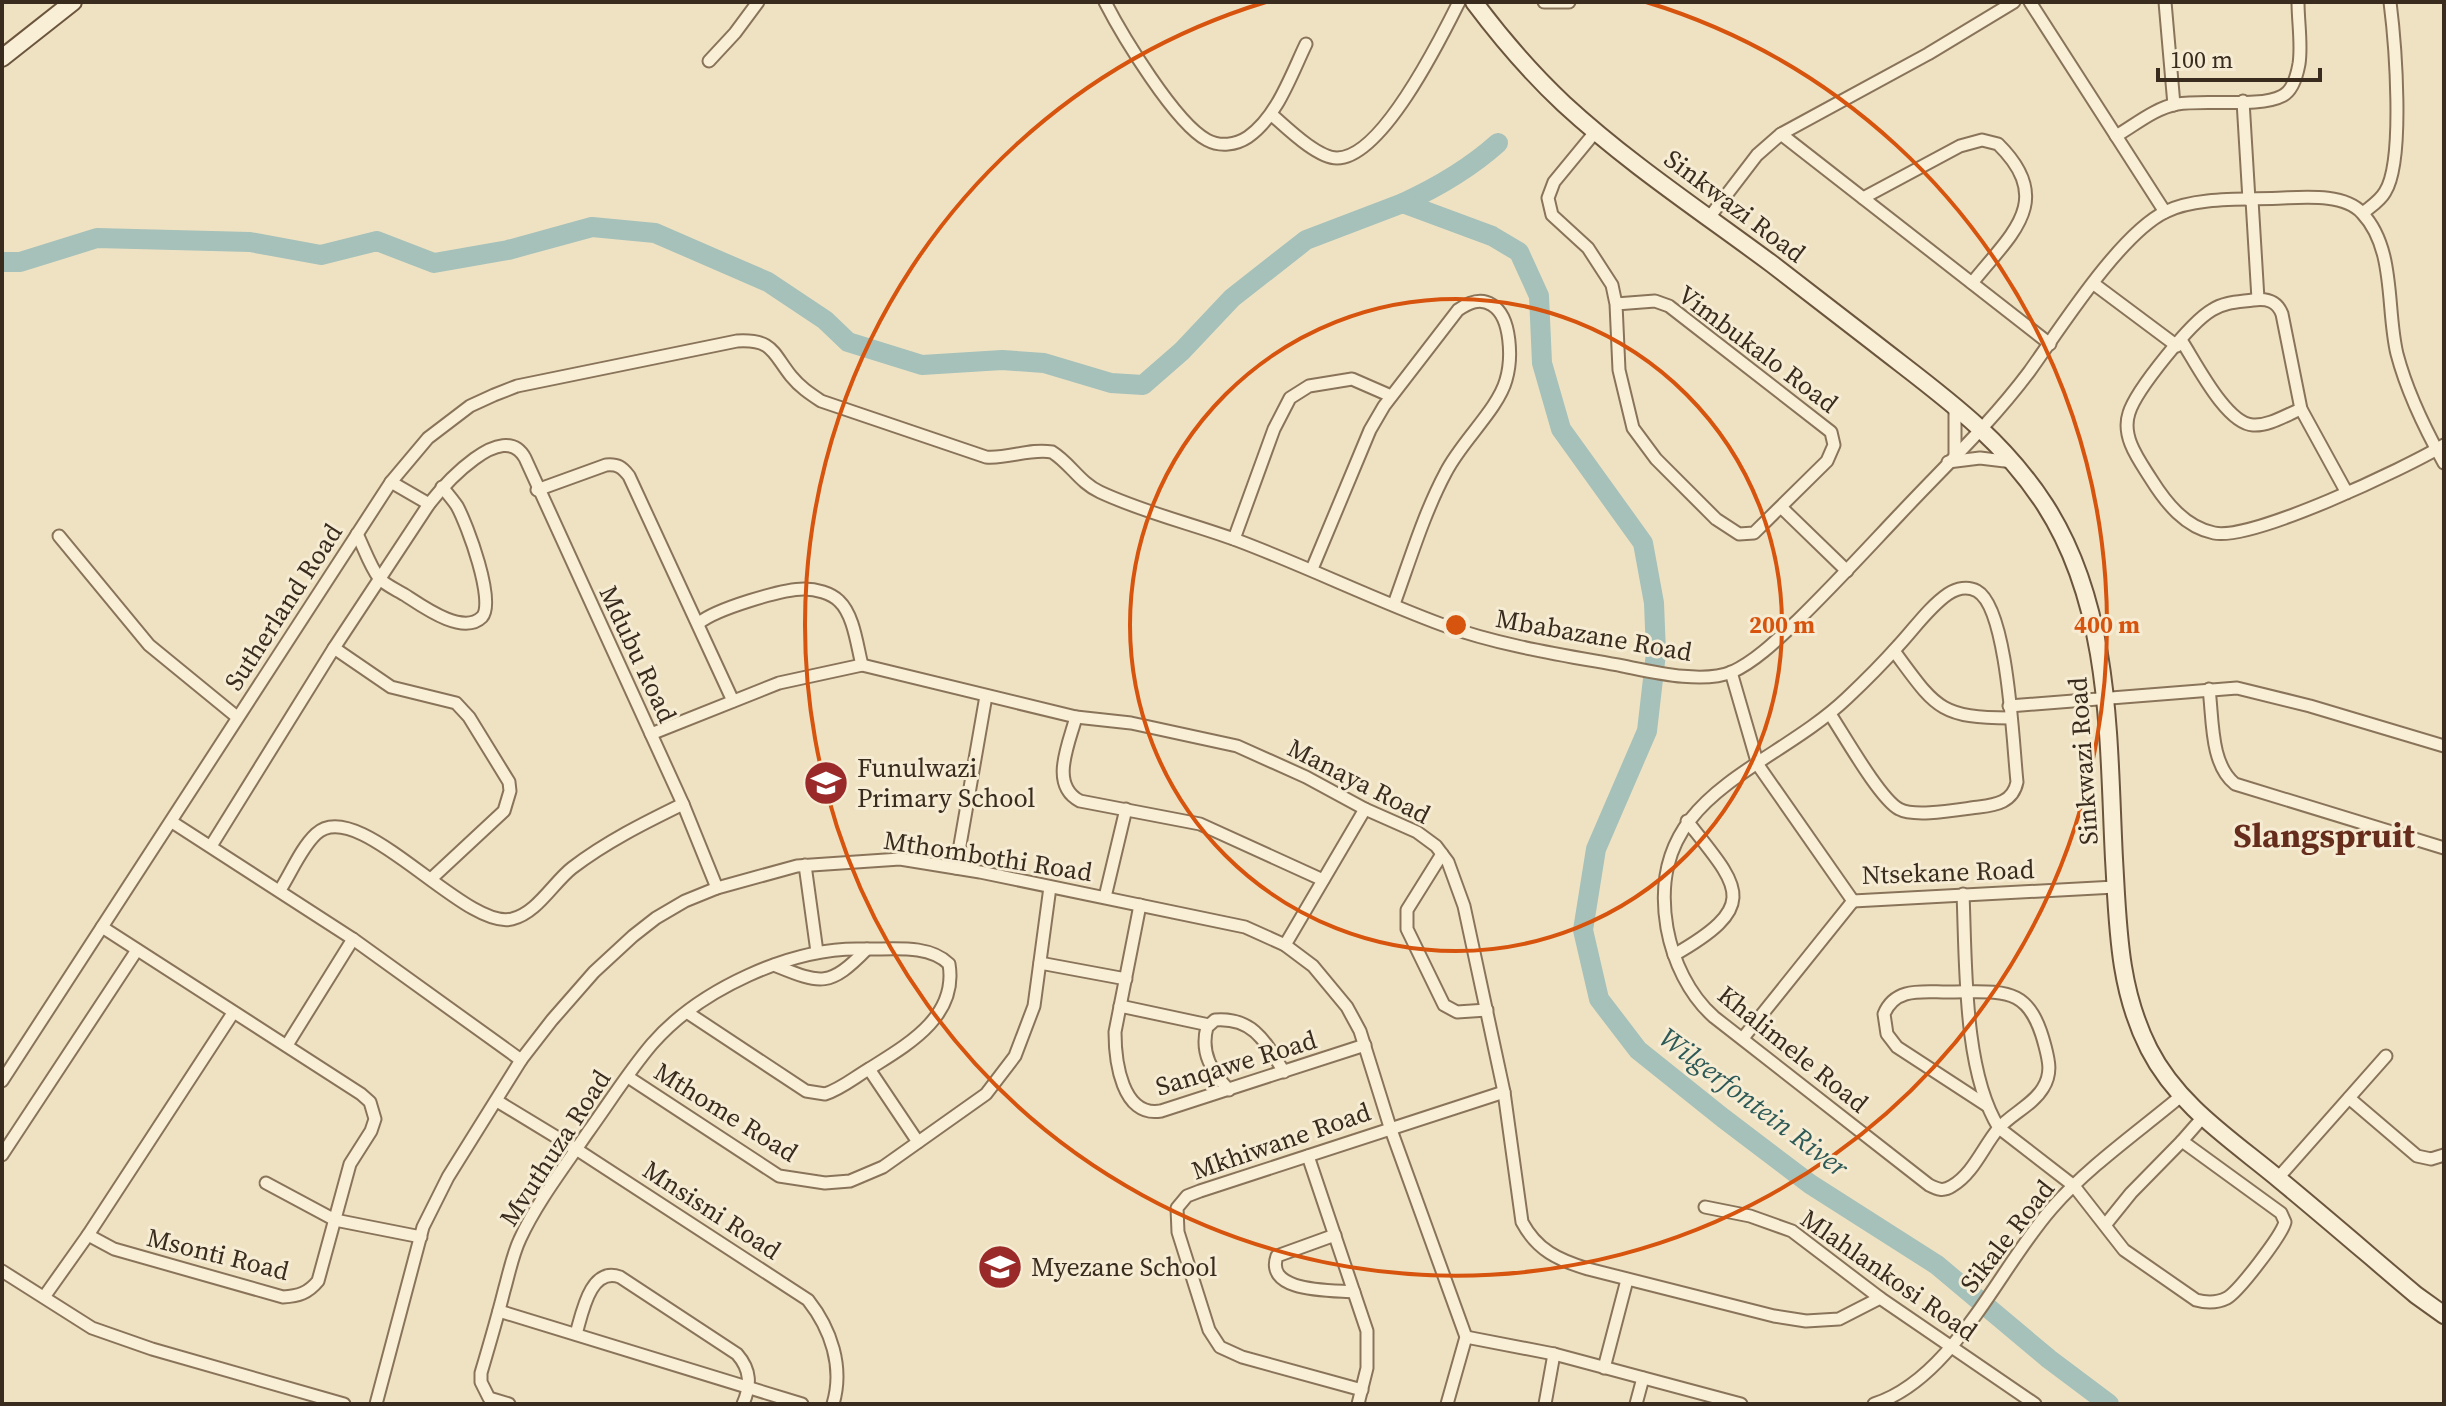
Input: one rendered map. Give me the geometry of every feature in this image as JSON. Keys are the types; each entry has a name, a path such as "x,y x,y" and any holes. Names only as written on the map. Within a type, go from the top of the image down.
{"street":[{"path":"2,58 73,2"},
{"path":"709,61 758,2"},
{"path":"1105,2 1118,27 1170,102 1194,130 1207,140 1221,144 1233,144 1245,139 1271,114 1306,44"},
{"path":"1271,114 1306,143 1329,157 1345,157 1356,151 1375,134 1425,69 1459,2"},
{"name":"Sinkwazi Road","path":"1474,2 1564,104 1708,219 1771,263 1955,406 1982,428 2014,462 2045,505 2075,564 2094,622 2105,699 2120,961 2149,1050 2181,1096 2203,1117 2444,1315"},
{"path":"1544,2 1569,2"},
{"path":"1708,219 1757,155 1781,134 1928,54 2014,2"},
{"path":"2030,2 2165,212"},
{"path":"2165,2 2174,105"},
{"path":"2116,136 2157,111 2174,105 2259,101 2282,96 2292,86 2299,62 2298,2"},
{"path":"2363,213 2386,192 2394,162 2396,132 2390,2"},
{"path":"2243,101 2258,299"},
{"name":"Vimbukalo Road","path":"1596,131 1554,182 1548,198 1552,215 1598,259 1612,285 1616,304 1619,370 1628,413 1640,440 1730,531 1747,535 1754,533 1827,461 1834,445 1831,432 1669,306 1655,301 1616,304"},
{"path":"1781,134 2050,344"},
{"path":"1863,198 1960,146 1982,140 1998,144 2023,178 2026,208 2011,233 1972,283"},
{"path":"1731,672 1778,639 1982,428 2013,393 2094,284 2136,234 2165,212 2197,203 2319,198 2348,203 2363,213 2376,235 2383,257 2401,369 2408,389 2440,448 2444,463"},
{"path":"2094,284 2179,343 2240,422 2256,425 2301,409"},
{"path":"2347,493 2301,409 2282,314 2275,303 2258,299 2221,305 2212,310 2179,343 2135,400 2127,425 2134,451 2159,492 2177,513 2196,527 2213,533 2240,532 2347,493 2440,448"},
{"path":"1312,569 1361,449 1391,396 1458,310 1467,304 1486,302 1498,309 1502,316 1509,350 1506,382 1445,472 1394,604"},
{"name":"Mbabazane Road","path":"737,341 761,342 773,348 803,390 821,401 986,457 998,458 1043,450 1052,452 1094,490 1312,569 1443,625 1483,638 1633,668 1676,675 1713,676 1731,672"},
{"name":"Sutherland Road","path":"2,1081 391,482 428,438 470,406 517,386 737,341"},
{"path":"1234,539 1274,429 1290,398 1309,386 1352,379 1391,396"},
{"path":"1952,459 1955,406"},
{"name":"Mdubu Road","path":"442,487 477,456 496,447 510,446 522,453 683,804 717,888"},
{"path":"1952,459 2014,462"},
{"path":"537,490 597,467 617,464 623,468 699,623 733,701"},
{"path":"391,482 429,504"},
{"path":"211,846 334,648 380,580 429,504 442,487 456,505 467,528 485,591 485,614 473,622 450,620 380,580 357,534"},
{"path":"1782,508 1847,571"},
{"path":"59,536 149,645 237,717"},
{"path":"699,623 732,607 801,589 814,589 838,600 847,611 862,665"},
{"name":"Khalimele Road","path":"1999,1128 1966,1174 1950,1188 1938,1190 1929,1185 1699,1002 1674,955 1664,910 1664,889 1677,839 1687,821 1709,799 1830,714 1949,593 1975,589 1986,599 2002,645 2010,712"},
{"path":"334,648 391,687 456,703 469,717 509,782 510,791 504,811 432,878"},
{"path":"1894,651 1928,696 1955,714 1971,717 2105,699 2237,688 2444,746"},
{"name":"Manaya Road","path":"651,734 779,683 862,665 1076,717 1131,723 1237,746 1306,777 1365,809 1417,832 1436,846 1456,881 1504,1092 1522,1222 1530,1237 1545,1251 1561,1261 1627,1280 1806,1321 1839,1319 1880,1298"},
{"name":"Ntsekane Road","path":"1731,672 1758,765 1853,901 2115,887"},
{"path":"2209,689 2219,762 2222,771 2235,784 2444,848"},
{"path":"956,868 986,696"},
{"path":"1830,714 1892,804 1900,810 1917,813 1996,804 2014,793 2017,782 2010,712"},
{"path":"1076,717 1063,779 1067,791 1080,801 1200,824 1323,880"},
{"path":"280,890 316,833 338,826 353,829 432,878 484,916 498,920 512,919 524,914 569,870 598,850 637,826 683,804"},
{"path":"1105,897 1126,809"},
{"path":"1285,945 1365,809"},
{"path":"1674,955 1707,936 1730,909 1734,896 1731,879 1687,821"},
{"path":"172,822 353,939 521,1060"},
{"path":"1442,854 1416,891 1407,910 1407,929 1444,1005 1457,1012 1487,1010"},
{"name":"Mthombothi Road","path":"376,1404 421,1237 437,1197 521,1060 594,972 656,918 685,901 717,888 805,865 900,859 1245,927 1285,945 1313,966 1347,1007 1365,1045 1390,1127 1466,1337"},
{"path":"805,865 817,952"},
{"name":"Mthome Road","path":"628,1077 779,1176 802,1182 850,1181 883,1167 986,1094 1015,1056 1034,1006 1050,887"},
{"path":"1963,894 1975,1055 1986,1105 1999,1128 2074,1186 2124,1250 2196,1300 2216,1302 2232,1294 2279,1235 2284,1227 2284,1218 2182,1141"},
{"path":"1743,1038 1853,901"},
{"name":"Sanqawe Road","path":"1140,905 1115,1032 1121,1080 1138,1108 1144,1112 1161,1111 1365,1045"},
{"name":"Msonti Road","path":"88,1235 114,1249 283,1297 299,1296 318,1281 350,1164 375,1119 374,1110 361,1094 102,927"},
{"path":"287,1045 353,939"},
{"name":"Mvuthuza Road","path":"509,1404 489,1398 481,1382 481,1373 521,1237 576,1149 654,1042 712,994 774,965 817,952 893,948 934,954 949,964 949,988 942,1006 929,1026 869,1069"},
{"path":"774,965 811,979 823,980 850,967 867,949"},
{"path":"2,1155 137,950"},
{"path":"1040,963 1126,979"},
{"path":"1986,1105 1897,1047 1884,1024 1887,1006 1903,994 1968,992 2015,996 2032,1009 2039,1023 2050,1070 2042,1091 1999,1128"},
{"path":"1120,1006 1209,1025 1220,1020 1239,1021 1249,1026 1263,1041 1284,1072"},
{"path":"44,1297 233,1013"},
{"path":"688,1013 811,1094 832,1092 869,1069 918,1142"},
{"path":"1209,1025 1204,1038 1208,1061 1217,1078 1229,1090"},
{"path":"2278,1178 2386,1056"},
{"name":"Mkhiwane Road","path":"1362,1390 1234,1354 1220,1347 1209,1330 1178,1232 1177,1208 1187,1196 1504,1092"},
{"name":"Sikale Road","path":"1874,1404 1899,1394 1953,1346 2042,1220 2074,1186 2181,1096"},
{"path":"2349,1098 2417,1156 2431,1159 2444,1155"},
{"name":"Mnsisni Road","path":"497,1101 808,1300 823,1318 833,1348 837,1372 833,1404"},
{"path":"2106,1224 2203,1117"},
{"path":"1308,1156 1369,1341 1367,1368 1358,1404"},
{"path":"266,1183 335,1220 421,1237"},
{"name":"Mlahlankosi Road","path":"1705,1207 1750,1216 1792,1231 1880,1298 2035,1404"},
{"path":"1335,1235 1277,1256 1276,1271 1282,1280 1294,1286 1354,1292"},
{"path":"2,1271 92,1328 152,1349 344,1404"},
{"path":"576,1334 594,1284 613,1275 732,1349 745,1364 750,1388 743,1404"},
{"path":"1604,1368 1627,1280"},
{"path":"499,1311 802,1404"},
{"path":"1447,1404 1466,1337 1554,1354 1735,1403"},
{"path":"1545,1404 1554,1354"},
{"path":"1636,1404 1643,1378"}],"waterway":[{"name":"Slangspruit","path":"1403,203 1453,177 1498,143"},
{"name":"Wilgerfontein River","path":"2,262 20,262 97,238 250,242 321,255 377,241 434,263 508,250 592,227 655,233 768,282 825,320 848,342 922,365 1002,360 1044,363 1111,383 1143,385 1182,351 1232,298 1306,240 1403,203 1492,236 1519,252 1539,296 1542,363 1561,429 1643,543 1654,603 1656,653 1647,731 1596,849 1583,930 1599,999 1638,1050 1723,1118 1810,1184 1937,1265 2049,1359 2109,1404"}],"place":[{"name":"Funulwazi Primary School","path":"826,783"},
{"name":"Myezane School","path":"1000,1267"}],"district":[{"name":"Slangspruit","path":"2324,835"}]}
